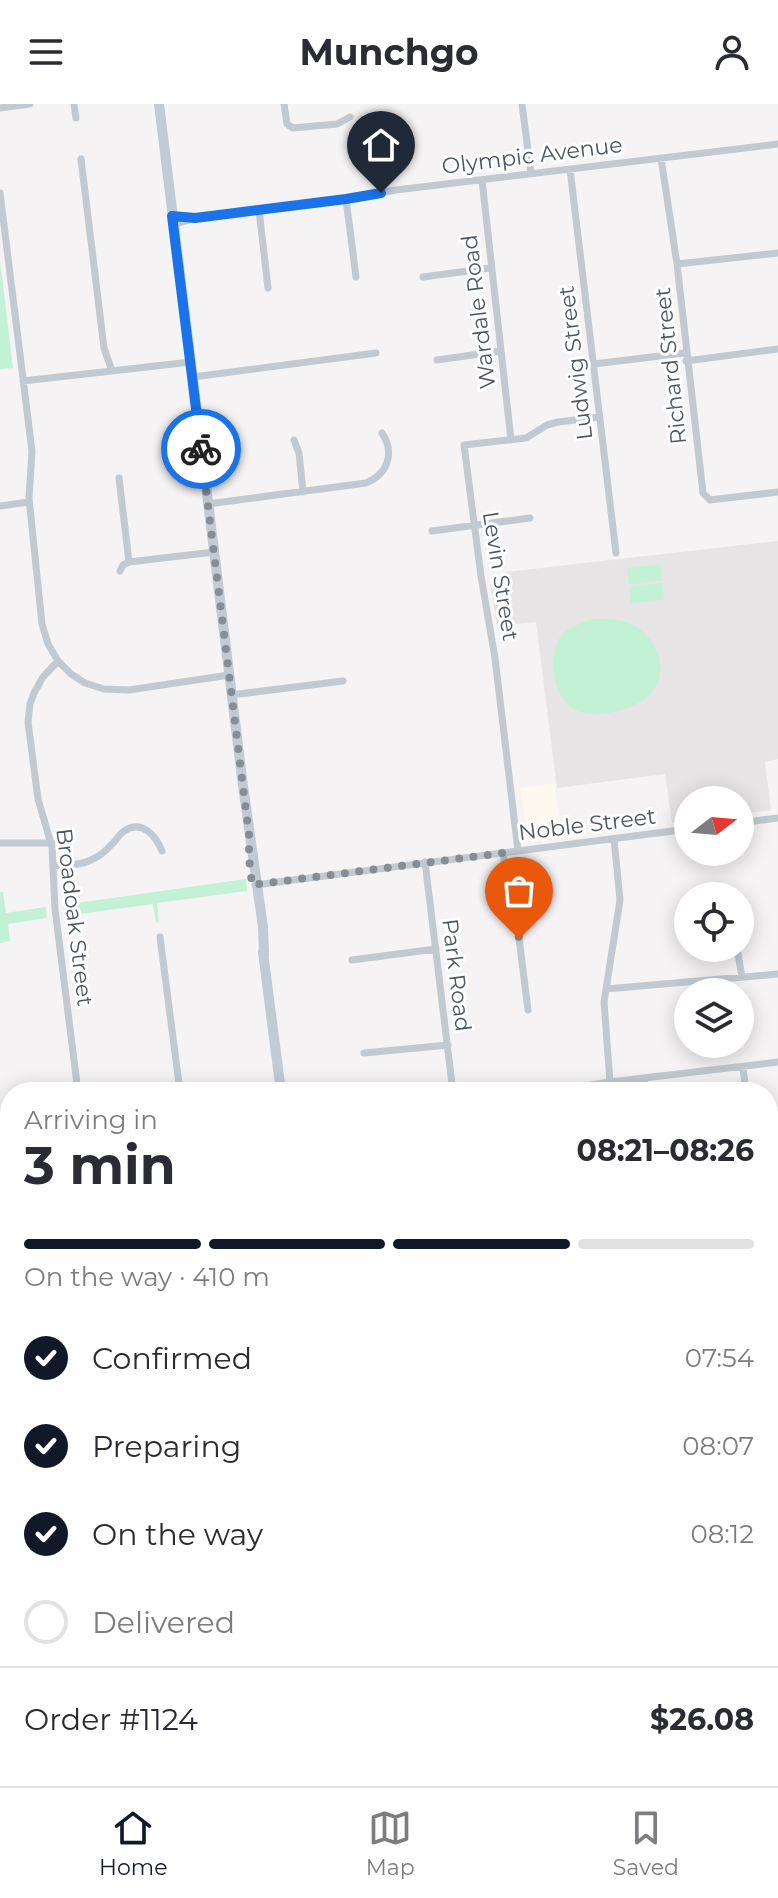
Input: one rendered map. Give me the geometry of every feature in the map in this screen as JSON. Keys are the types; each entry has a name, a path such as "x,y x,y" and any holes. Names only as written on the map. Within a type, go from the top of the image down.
{"main road":[{"path":"159,104 249,835 249,858 255,884 258,928 280,1082"}],"street":[{"path":"0,108 30,104"},
{"path":"74,104 76,118"},
{"path":"284,104 286,121 293,128 337,124 350,117"},
{"path":"522,104 531,174"},
{"name":"Olympic Avenue","path":"173,220 778,144"},
{"name":"Richard Street","path":"661,158 677,264 703,493 710,500 778,492"},
{"path":"81,159 104,348 112,371"},
{"name":"Ludwig Street","path":"570,169 616,553"},
{"name":"Wardale Road","path":"482,180 511,440"},
{"path":"0,193 32,458 29,502 43,631 48,644 58,661 71,674 97,688 129,690 229,675"},
{"path":"346,199 356,277"},
{"path":"259,210 268,288"},
{"path":"677,264 778,253"},
{"path":"423,277 490,268"},
{"path":"594,364 778,349"},
{"path":"437,360 501,351"},
{"path":"193,377 376,353"},
{"path":"23,381 191,362"},
{"name":"Levin Street","path":"518,851 495,658 464,445 526,438 547,425 600,417"},
{"path":"208,504 362,484 376,479 388,461 388,445 382,433"},
{"path":"294,440 299,453 303,492"},
{"path":"119,478 129,562"},
{"path":"0,506 29,502"},
{"path":"432,531 530,518"},
{"path":"120,571 129,562 214,552"},
{"name":"Broadoak Street","path":"58,661 34,693 28,722 38,799 52,843 55,909 77,1082"},
{"path":"231,695 343,681"},
{"path":"754,821 778,818"},
{"path":"53,866 92,860 121,833 133,827 149,831 162,851"},
{"name":"Noble Street","path":"255,884 674,831"},
{"path":"614,839 620,900 606,989 610,1082 778,1062"},
{"path":"0,843 52,843"},
{"path":"503,853 509,896 517,922 528,1010"},
{"name":"Park Road","path":"425,862 452,1082"},
{"path":"160,937 179,1082"},
{"path":"352,960 436,949"},
{"path":"739,962 742,977"},
{"path":"606,989 778,974"},
{"path":"364,1053 448,1045"},
{"path":"743,1068 745,1082"}],"shaded area":[{"path":"778,541 778,759 765,762 771,810 754,812 754,786 674,786 672,823 665,774 557,788 536,622 497,626 490,584 506,582 505,572"},
{"path":"554,783 562,836 528,840 520,788"}],"green space":[{"path":"0,260 13,368 0,369"},
{"path":"660,564 662,580 629,585 627,568"},
{"path":"662,583 664,599 631,604 629,587"},
{"path":"593,619 629,623 648,637 659,656 659,678 655,688 640,702 611,713 589,714 572,708 560,694 554,674 554,654 561,636 567,630"},
{"path":"246,879 247,891 157,903 159,922 156,923 153,904 65,916 63,905"},
{"path":"0,892 3,892 6,913 46,907 47,918 8,924 10,941 0,943"}],"way so far":[{"path":"201,449 249,835 252,885 503,853 519,939"}],"route":[{"path":"201,449 172,216 195,218 381,193"}]}
